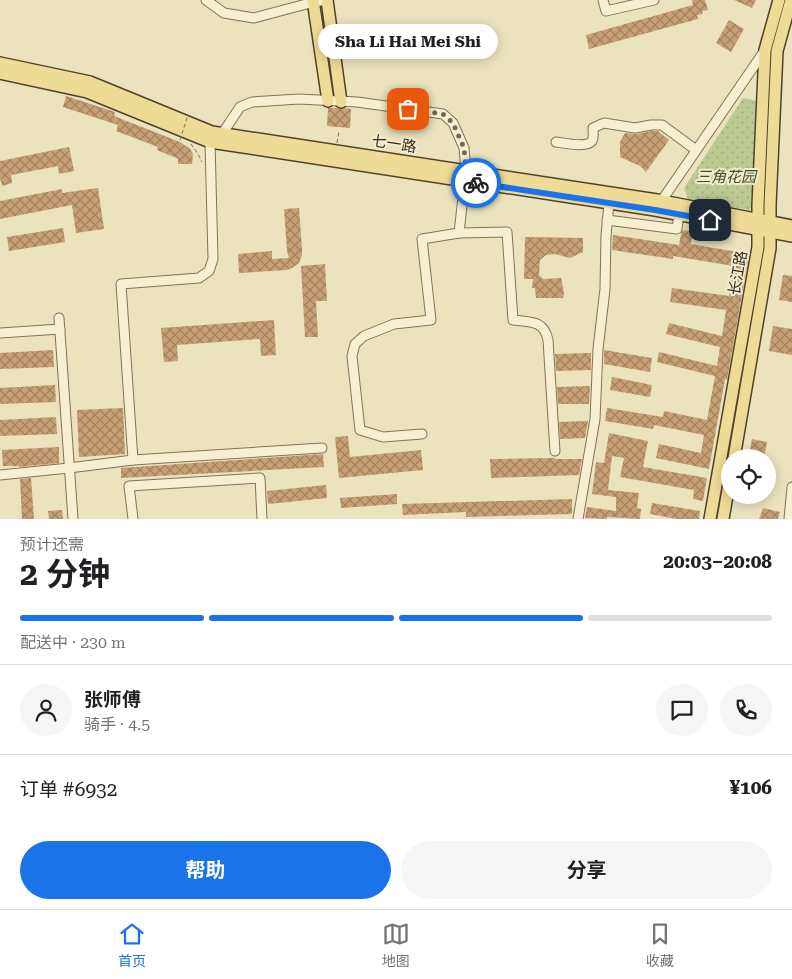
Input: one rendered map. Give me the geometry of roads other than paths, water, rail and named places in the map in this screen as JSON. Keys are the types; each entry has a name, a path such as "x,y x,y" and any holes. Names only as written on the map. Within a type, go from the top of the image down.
{"main road":[{"path":"326,0 341,102"},
{"name":"长江路","path":"710,519 758,247 765,50 779,0"},
{"name":"长江路","path":"736,449 770,248 777,51 791,0"},
{"path":"313,1 328,101"},
{"name":"七一路","path":"0,63 90,82 212,132 336,151 609,203 658,205 679,214 758,224"},
{"name":"七一路","path":"0,73 87,92 210,142 465,176 658,205 770,227 791,228"},
{"path":"723,519 726,504"}],"street":[{"path":"206,0 224,13 254,18 313,1 326,0"},
{"path":"603,0 606,12 654,0"},
{"path":"658,205 765,50"},
{"path":"222,134 240,107 252,102 299,99 357,102 443,114 453,123 464,148 465,176 459,233"},
{"path":"556,142 585,145 591,142 593,128 604,123 635,128 662,125 696,150"},
{"path":"134,460 121,284 199,278 209,271 213,259 210,142"},
{"path":"578,519 596,419 598,349 605,289 609,203"},
{"path":"607,220 676,229 679,214"},
{"path":"422,434 383,436 360,430 352,350 355,344 364,336 394,324 432,320 422,239 459,233 507,232 513,320 533,322 544,329 547,334 555,451"},
{"path":"59,318 73,519"},
{"path":"0,333 60,329"},
{"path":"0,475 134,460 322,448"},
{"path":"133,519 129,486 260,478 262,519"},
{"path":"789,519 792,487"}],"place":[{"name":"Sha Li Hai Mei Shi","path":"408,109"}],"park label":[{"name":"三角花园","path":"726,177"}]}
